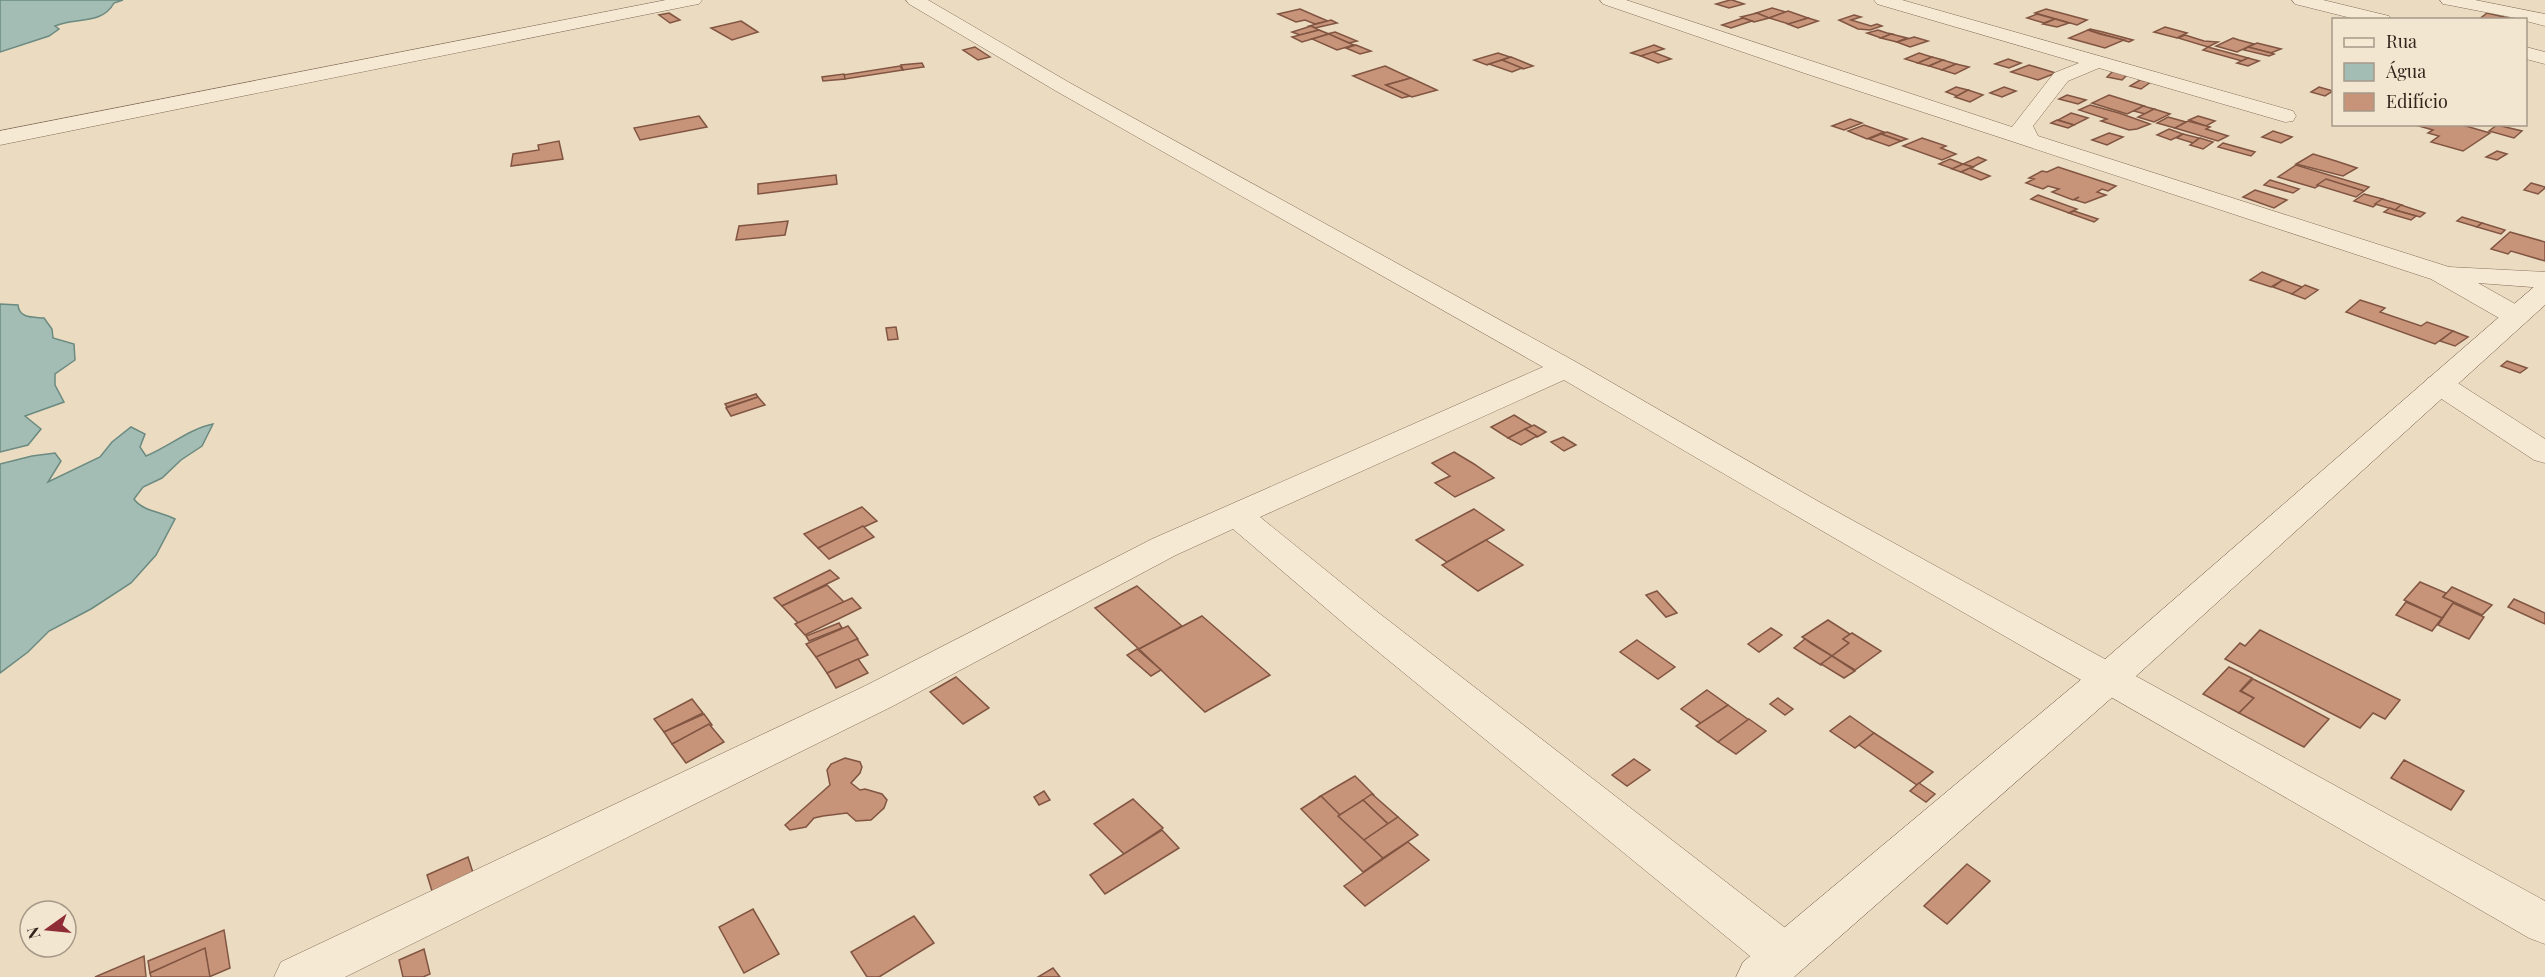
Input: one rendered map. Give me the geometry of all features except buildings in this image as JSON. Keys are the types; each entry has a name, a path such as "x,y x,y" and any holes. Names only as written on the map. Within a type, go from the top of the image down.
{"street":[{"path":"0,138 693,0"},
{"path":"915,0 1063,87 1566,368 1809,510 2110,677 2545,924"},
{"path":"1609,0 1811,69 2440,273 2516,316"},
{"path":"1883,0 2285,116"},
{"path":"2301,0 2375,18"},
{"path":"2448,0 2545,20"},
{"path":"2527,53 2545,58"},
{"path":"2030,140 2022,126 2039,108 2061,77 2097,62"},
{"path":"2440,273 2497,279 2545,280"},
{"path":"1235,514 1371,626 1772,966 2110,677 2545,291"},
{"path":"298,977 879,696 1164,547 1566,368"},
{"path":"2439,384 2545,453"}],"water":[{"path":"0,0 123,0 114,3 103,15 96,18 63,23 55,26 59,29 49,36 0,52"},
{"path":"0,304 18,305 24,315 44,318 52,329 53,338 74,344 75,360 55,374 55,385 64,402 25,416 41,429 28,445 0,452"},
{"path":"213,424 202,446 181,460 162,478 143,487 134,499 147,509 175,519 156,555 131,583 91,609 49,631 28,652 0,673 0,464 55,453 61,461 48,482 100,457 112,442 131,427 145,434 140,447 146,456 204,426"}]}
